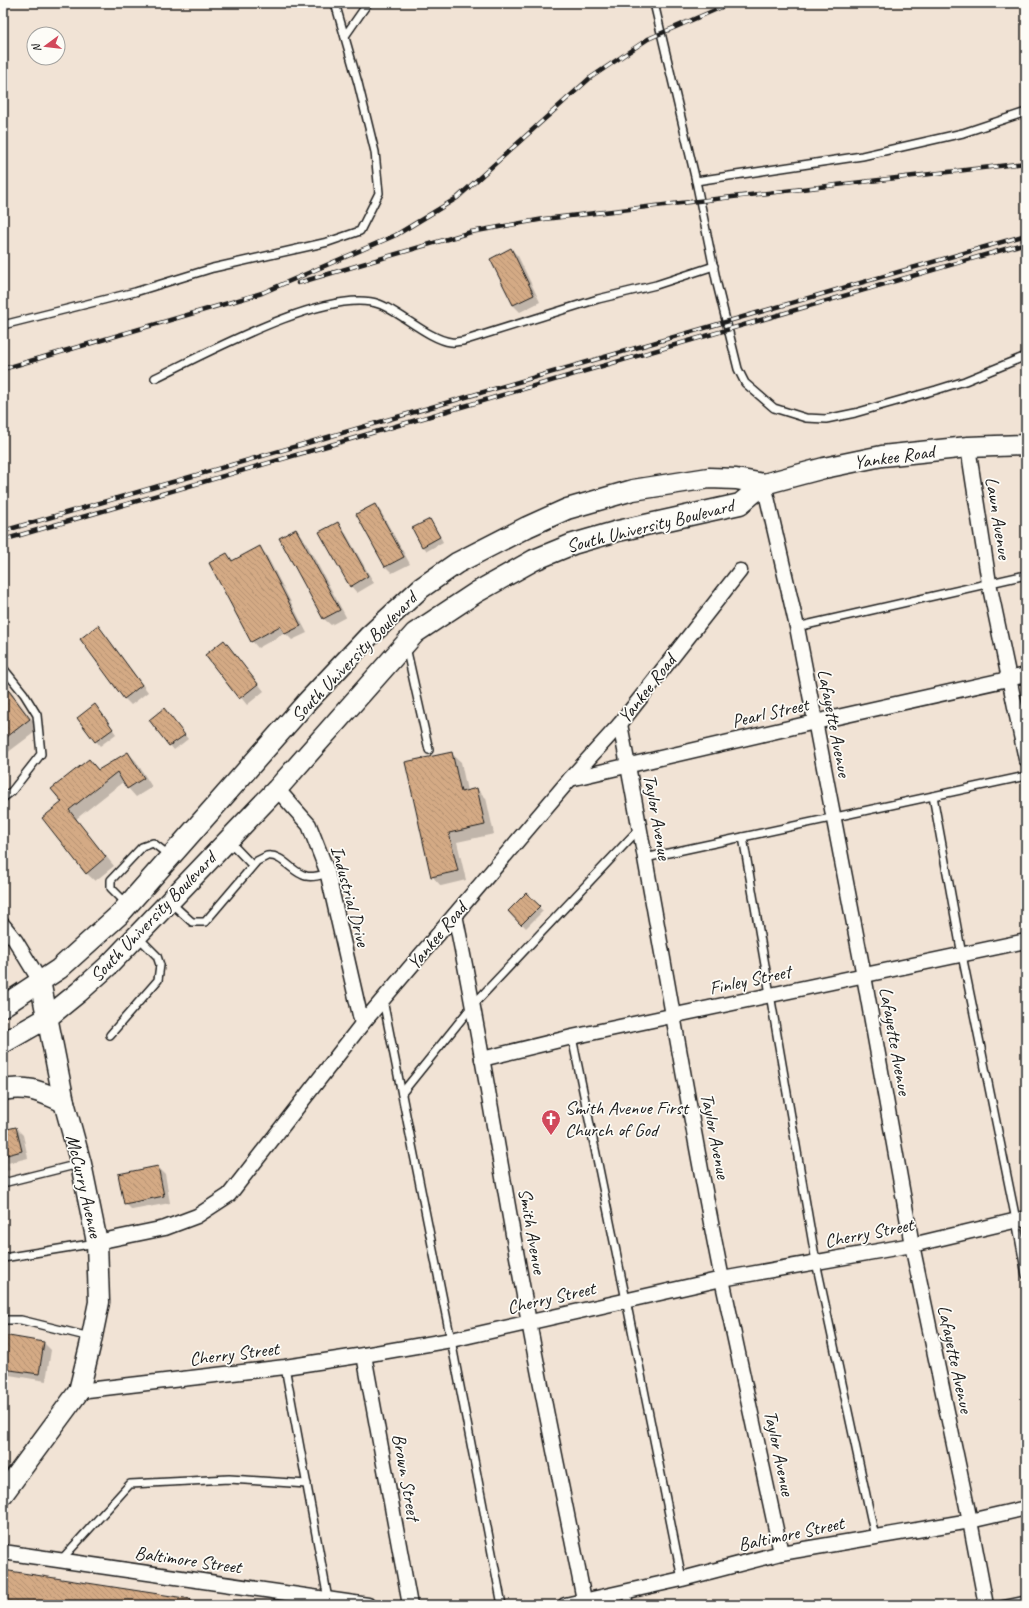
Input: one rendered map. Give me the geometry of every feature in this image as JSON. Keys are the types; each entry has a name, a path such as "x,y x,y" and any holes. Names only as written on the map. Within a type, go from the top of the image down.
{"street":[{"name":"Yankee Road","path":"764,484 824,468 882,456 968,447 1026,445"},
{"name":"Lawn Avenue","path":"968,447 989,583 1026,759"},
{"name":"South University Boulevard","path":"4,1003 59,969 98,936 172,858 306,703 369,636 422,588 457,563 527,527 567,509 633,490 709,478 736,479 764,484"},
{"name":"Lafayette Avenue","path":"764,484 797,627 864,976 912,1245 970,1521 986,1605"},
{"name":"South University Boulevard","path":"3,1043 47,1018 79,992 109,964 277,789 416,633 477,592 534,560 573,544 618,531 740,504 764,484"},
{"name":"Yankee Road","path":"98,1242 165,1228 196,1216 229,1195 362,1024 570,779 620,724 740,571"},
{"name":"Pearl Street","path":"570,779 1026,675"},
{"name":"Taylor Avenue","path":"620,724 640,828 672,1016 722,1279 781,1554"},
{"name":"Industrial Drive","path":"277,789 309,825 328,873 362,1024"},
{"name":"Smith Avenue","path":"455,915 474,1005 482,1059 529,1322 574,1603"},
{"path":"4,929 40,981"},
{"name":"Finley Street","path":"482,1059 572,1037 1026,941"},
{"name":"McCurry Avenue","path":"40,981 64,1102 81,1164 98,1242 99,1302 79,1391"},
{"path":"3,1090 17,1088 36,1090 64,1102"},
{"name":"Cherry Street","path":"79,1391 285,1367 451,1340 722,1279 912,1245 1021,1219"},
{"name":"Brown Street","path":"364,1355 410,1605"},
{"path":"3,1494 79,1391"},
{"name":"Baltimore Street","path":"574,1603 682,1579 781,1554 970,1521 1026,1508"},
{"name":"Baltimore Street","path":"3,1552 368,1605"}],"lane":[{"path":"3,325 135,292 213,268 328,242 360,231 379,194 375,152 358,83 335,3"},
{"path":"345,36 368,3"},
{"path":"654,3 738,369 744,383 774,408 792,415 806,418 826,419 855,413 965,380 1026,356"},
{"path":"696,181 862,156 963,133 1026,112"},
{"path":"155,378 231,341 297,313 336,304 366,301 380,304 437,338 450,342 456,342 598,299 656,285 714,266"},
{"path":"797,627 1026,575"},
{"path":"405,644 429,750"},
{"path":"3,668 24,694 37,715 41,754 12,791 3,798"},
{"path":"645,858 1026,776"},
{"path":"933,796 962,955 1021,1219 1026,1275"},
{"path":"402,1093 474,1005 640,828"},
{"path":"743,837 816,1262 875,1537"},
{"path":"228,840 252,866"},
{"path":"128,906 111,888 111,880 142,847 153,843 172,858"},
{"path":"169,901 192,922 205,922 252,866 260,858 270,855 279,859 302,875 310,877 328,873"},
{"path":"110,1036 158,980 160,965 157,956 137,936"},
{"path":"383,1000 502,1605"},
{"path":"572,1037 682,1579"},
{"path":"3,1183 81,1164"},
{"path":"3,1258 98,1242"},
{"path":"3,1320 21,1320 92,1338"},
{"path":"285,1367 328,1599"},
{"path":"60,1560 130,1484 228,1479 307,1484"},
{"path":"627,1591 629,1605"},
{"path":"1002,1605 1026,1600"}],"building":[{"path":"511,248 534,295 513,305 490,259"},
{"path":"375,504 404,557 385,567 356,514"},
{"path":"430,519 440,537 422,547 412,528"},
{"path":"338,522 368,576 350,587 319,532"},
{"path":"296,529 340,610 323,619 279,538"},
{"path":"260,546 301,626 285,634 280,626 251,642 209,563 227,553 232,561"},
{"path":"98,625 142,685 124,699 80,639"},
{"path":"224,640 258,684 239,699 205,655"},
{"path":"3,683 30,719 3,740"},
{"path":"95,704 113,729 95,742 77,718"},
{"path":"164,708 185,735 169,746 149,720"},
{"path":"128,752 144,778 127,789 117,772 69,810 106,857 86,874 42,818 62,802 51,789 89,759 98,770"},
{"path":"452,752 461,792 477,788 485,825 449,833 458,871 431,877 405,762"},
{"path":"526,893 540,906 521,925 508,911"},
{"path":"16,1127 22,1151 3,1156 3,1130"},
{"path":"158,1166 164,1196 124,1204 118,1174"},
{"path":"3,1335 44,1342 39,1374 3,1369"},
{"path":"3,1570 191,1599 191,1605 3,1605"}],"railway":[{"path":"3,369 262,293 396,235 457,198 590,78 648,39 731,3"},
{"path":"298,283 471,232 544,219 1026,163"},
{"path":"3,531 1026,235"},
{"path":"3,540 1026,243"}],"place":[{"name":"Smith Avenue First Church of God","path":"551,1136"}]}
